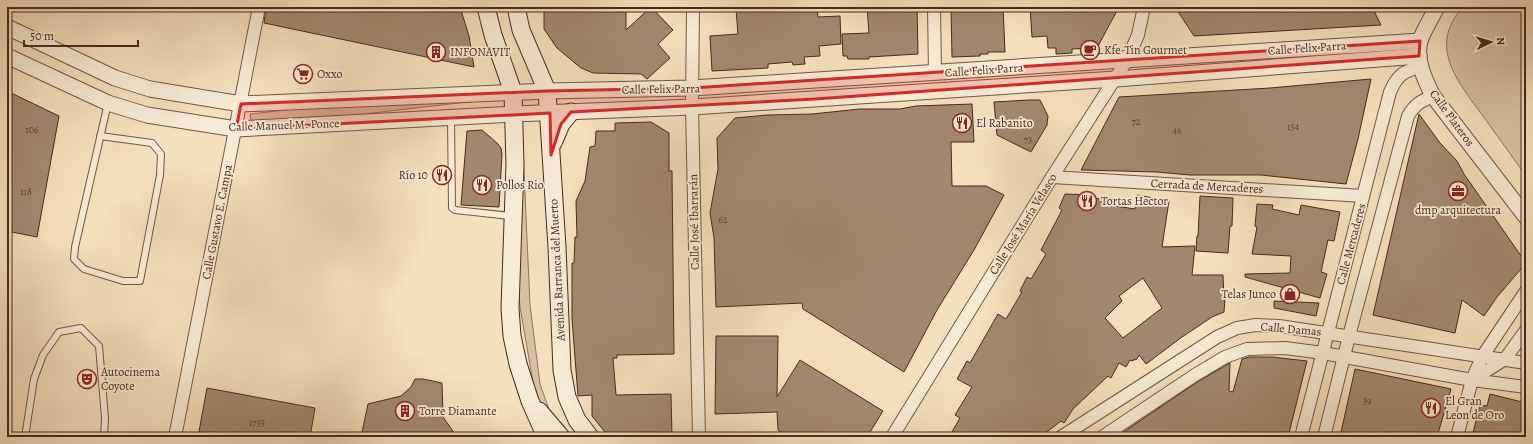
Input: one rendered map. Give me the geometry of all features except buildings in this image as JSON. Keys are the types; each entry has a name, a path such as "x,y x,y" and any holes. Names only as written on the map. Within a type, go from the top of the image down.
{"main road":[{"path":"486,7 493,35 513,92 515,165 510,308 512,336 518,364 530,401 546,437"},
{"name":"Avenida Barranca del Muerto","path":"516,7 520,30 547,90 550,112 562,370 567,397 577,420 590,437"},
{"path":"551,155 554,139 560,124 571,112"},
{"path":"530,401 562,437"}],"street":[{"name":"Calle Gustavo E. Campa","path":"174,437 259,7"},
{"name":"Calle José Ibarrarán","path":"693,7 692,107 699,437"},
{"path":"934,7 935,73"},
{"name":"Calle José María Velasco","path":"892,437 1052,177 1116,79 1138,36 1144,7"},
{"path":"1420,54 1437,7"},
{"name":"Calle Manuel M. Ponce","path":"7,27 115,78 150,89 241,104 547,90"},
{"name":"Calle Felix Parra","path":"547,90 692,88 1127,60 1420,54"},
{"name":"Calle Felix Parra","path":"550,112 692,107 1116,79 1420,54"},
{"name":"Calle Plateros","path":"1420,54 1426,82 1433,96 1526,217"},
{"name":"Calle Mercaderes","path":"1301,437 1390,92 1395,80 1420,54"},
{"name":"Calle Manuel M. Ponce","path":"7,56 108,103 147,115 236,129 550,112"},
{"name":"Calle Mercaderes","path":"1324,437 1349,336 1408,116 1412,107 1433,96"},
{"name":"Cerrada de Mercaderes","path":"1052,177 1363,196"},
{"path":"1458,437 1472,380 1482,357 1526,290"},
{"name":"Calle Damas","path":"1061,437 1217,337 1237,328 1256,325 1279,326 1328,332 1526,363"},
{"path":"1472,380 1505,359 1526,330"},
{"name":"Calle Damas","path":"1102,437 1195,375 1226,358 1247,349 1284,348 1323,353 1472,380 1526,387"}],"lane":[{"path":"100,136 152,143 162,154 160,174 140,281 123,281 84,269 74,259 75,247 100,136 108,103"},
{"path":"451,117 452,208 455,210 513,216"},
{"path":"25,437 34,379 43,355 58,332 81,328 99,346 105,418 104,437"}],"highlighted area":[{"path":"1420,41 1419,56 815,99 571,112 561,124 551,155 550,113 236,129 241,104 547,91 692,88"}],"shaded area":[{"path":"1463,7 1526,7 1526,176 1464,90 1450,63 1447,50 1447,36 1452,21"},
{"path":"475,89 476,101 252,127 250,114"},
{"path":"522,126 530,305 540,384 556,429 539,417 520,307 513,216"}],"place":[{"name":"Kfe-Tin Gourmet","path":"1090,50"},
{"name":"INFONAVIT","path":"436,52"},
{"name":"Oxxo","path":"303,74"},
{"name":"El Rabanito","path":"962,123"},
{"name":"Río 10","path":"442,175"},
{"name":"Pollos Rio","path":"482,185"},
{"name":"dmp arquitectura","path":"1458,191"},
{"name":"Tortas Hector","path":"1087,201"},
{"name":"Telas Junco","path":"1290,294"},
{"name":"Autocinema Coyote","path":"87,379"},
{"name":"El Gran Leon de Oro","path":"1431,408"},
{"name":"Torre Diamante","path":"405,411"}]}
